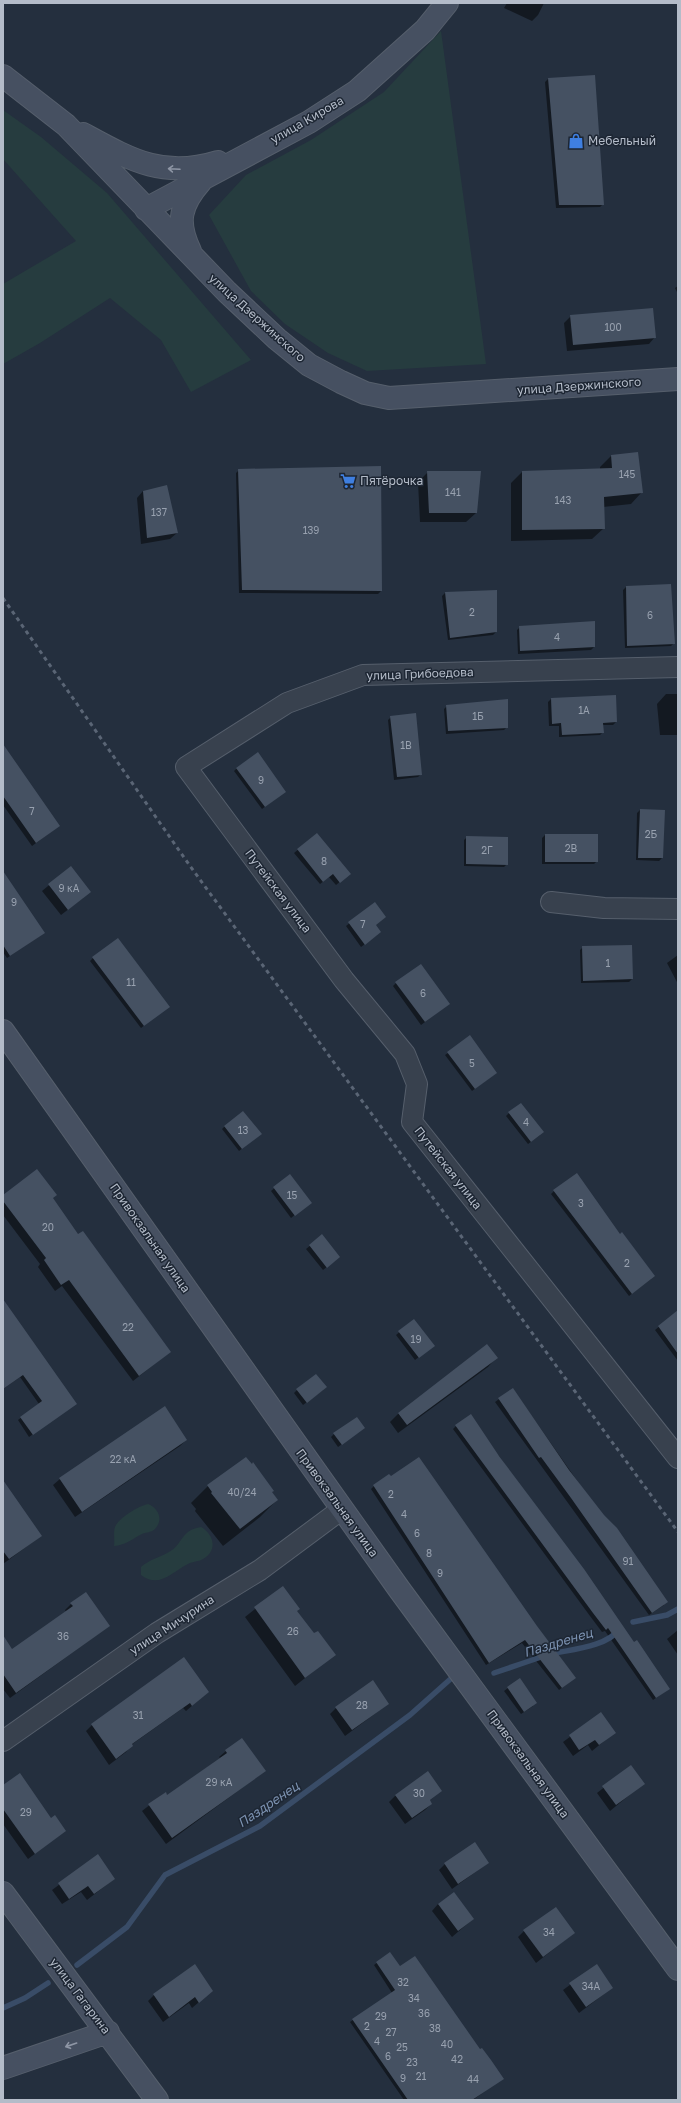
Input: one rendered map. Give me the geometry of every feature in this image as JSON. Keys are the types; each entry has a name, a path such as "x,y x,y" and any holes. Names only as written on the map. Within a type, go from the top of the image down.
{"main road":[{"name":"улица Кирова","path":"146,209 309,122 356,91 425,30 447,3"},
{"name":"улица Дзержинского","path":"3,76 66,125 192,256 271,334 309,365 364,394 389,398 678,379"},
{"path":"66,125 108,148 147,165 176,170 205,166 252,152"},
{"path":"192,256 182,234 181,214 190,195 204,178"},
{"name":"Привокзальная улица","path":"3,1031 342,1509 678,1969"},
{"name":"улица Гагарина","path":"3,1893 108,2032 157,2100"},
{"path":"3,2068 108,2032"}],"street":[{"name":"улица Грибоедова","path":"186,767 286,703 363,675 678,667"},
{"name":"Путейская улица","path":"186,767 344,980 405,1054 417,1084 412,1122 678,1458"},
{"path":"551,902 604,908 678,909"},
{"name":"улица Мичурина","path":"3,1741 157,1633 260,1570 342,1509"}],"green space":[{"path":"441,31 486,364 367,371 328,353 285,324 251,291 209,215 246,175 311,140 384,92"},
{"path":"3,110 41,137 107,193 251,360 191,392 161,340 110,298 40,343 3,364 3,284 76,241 3,159"},
{"path":"148,1504 155,1508 159,1514 158,1525 155,1529 125,1543 114,1546 114,1529 120,1520 139,1507"},
{"path":"201,1527 209,1534 211,1538 212,1547 208,1556 182,1567 171,1575 160,1580 148,1579 141,1575 141,1567 174,1549 189,1531"}],"building":[{"name":"Мебельный","path":"595,75 604,205 559,205 548,78"},
{"path":"653,308 656,338 573,345 570,315"},
{"path":"638,452 643,493 604,497 605,529 522,530 522,471 612,468 611,455"},
{"path":"381,466 382,591 242,590 238,469"},
{"path":"427,471 481,471 477,513 429,513"},
{"path":"167,485 178,533 147,538 143,491"},
{"path":"671,584 675,644 627,646 626,586"},
{"path":"497,590 497,632 450,638 445,592"},
{"path":"595,621 595,647 520,651 519,626"},
{"path":"616,695 617,722 603,723 604,733 562,735 561,723 552,724 551,698"},
{"path":"508,699 508,728 448,731 446,705"},
{"path":"416,713 422,775 397,777 390,716"},
{"path":"3,744 60,826 36,843 3,796"},
{"path":"258,752 286,792 265,807 236,768"},
{"path":"640,809 665,810 663,858 638,858"},
{"path":"317,833 351,874 340,883 333,874 323,882 297,849"},
{"path":"545,834 598,834 598,862 545,862"},
{"path":"466,836 508,837 508,865 466,864"},
{"path":"71,866 91,892 68,910 48,884"},
{"path":"3,871 45,933 10,956 3,945"},
{"path":"375,902 386,917 376,925 381,932 365,945 348,922"},
{"path":"118,938 170,1007 144,1026 92,957"},
{"path":"632,945 633,979 583,981 582,946"},
{"path":"421,964 450,1004 425,1022 395,982"},
{"path":"470,1035 497,1073 475,1089 447,1052"},
{"path":"521,1103 544,1132 531,1142 508,1112"},
{"path":"243,1111 262,1134 242,1149 224,1126"},
{"path":"37,1169 57,1195 53,1198 78,1234 83,1231 171,1352 139,1376 69,1280 61,1285 44,1260 46,1258 3,1201 3,1195"},
{"path":"577,1173 620,1234 622,1232 655,1276 632,1294 553,1190"},
{"path":"290,1174 312,1203 295,1216 273,1187"},
{"path":"322,1234 340,1257 327,1268 309,1245"},
{"path":"3,1299 77,1404 33,1435 20,1417 42,1401 23,1375 3,1389"},
{"path":"678,1310 678,1354 658,1326"},
{"path":"414,1319 435,1346 419,1358 398,1331"},
{"path":"487,1344 498,1358 407,1425 398,1413"},
{"path":"316,1374 327,1387 307,1403 296,1389"},
{"path":"513,1388 569,1470 604,1515 617,1528 668,1602 652,1613 571,1498 541,1457 539,1458 498,1398"},
{"path":"165,1406 187,1440 82,1512 59,1478"},
{"path":"471,1414 499,1456 584,1569 634,1642 637,1640 670,1689 656,1698 608,1628 606,1630 593,1613 455,1425"},
{"path":"357,1417 365,1428 342,1445 333,1433"},
{"path":"246,1457 252,1464 253,1462 274,1491 272,1492 278,1500 240,1529 211,1493 212,1492 207,1485"},
{"path":"419,1457 537,1626 576,1678 562,1688 525,1640 489,1663 373,1485 389,1474 391,1476"},
{"path":"3,1480 42,1536 9,1559 3,1551"},
{"path":"283,1586 300,1609 297,1611 314,1633 318,1631 336,1655 305,1678 254,1607"},
{"path":"86,1592 110,1626 16,1693 3,1674 3,1635 12,1649 73,1606 70,1603"},
{"path":"184,1657 209,1692 192,1706 190,1703 132,1744 133,1746 116,1759 91,1724"},
{"path":"520,1678 537,1703 524,1712 507,1687"},
{"path":"373,1680 389,1704 352,1730 335,1707"},
{"path":"601,1712 616,1733 599,1745 595,1740 579,1750 569,1735"},
{"path":"242,1738 266,1771 172,1838 148,1804 166,1792 167,1795 227,1753 225,1750"},
{"path":"631,1765 645,1784 616,1805 602,1786"},
{"path":"428,1771 442,1791 430,1800 432,1804 412,1818 395,1795"},
{"path":"20,1773 51,1818 55,1815 66,1831 35,1854 3,1809 3,1785"},
{"path":"475,1842 489,1863 458,1884 444,1863"},
{"path":"98,1854 115,1879 94,1894 88,1886 69,1899 58,1883"},
{"path":"454,1892 474,1919 458,1931 438,1904"},
{"path":"556,1907 575,1933 543,1957 523,1930"},
{"path":"390,1952 400,1966 415,1956 480,2049 482,2048 504,2079 472,2100 408,2100 352,2019 395,1990 376,1962"},
{"path":"195,1964 213,1991 199,2003 195,1997 169,2017 153,1994"},
{"path":"597,1964 613,1988 586,2007 569,1983"}],"waterway":[{"name":"Паздренец","path":"633,1622 667,1615 678,1609"},
{"name":"Паздренец","path":"494,1673 547,1655 596,1644 613,1636 618,1630"},
{"name":"Паздренец","path":"77,1965 127,1927 165,1875 260,1826 410,1715 455,1675"},
{"name":"Паздренец","path":"3,2008 25,1998 48,1983"}],"railway":[{"path":"3,598 190,866 678,1532"}],"place":[{"name":"Мебельный","path":"576,141"},
{"name":"Пятёрочка","path":"348,481"}]}
